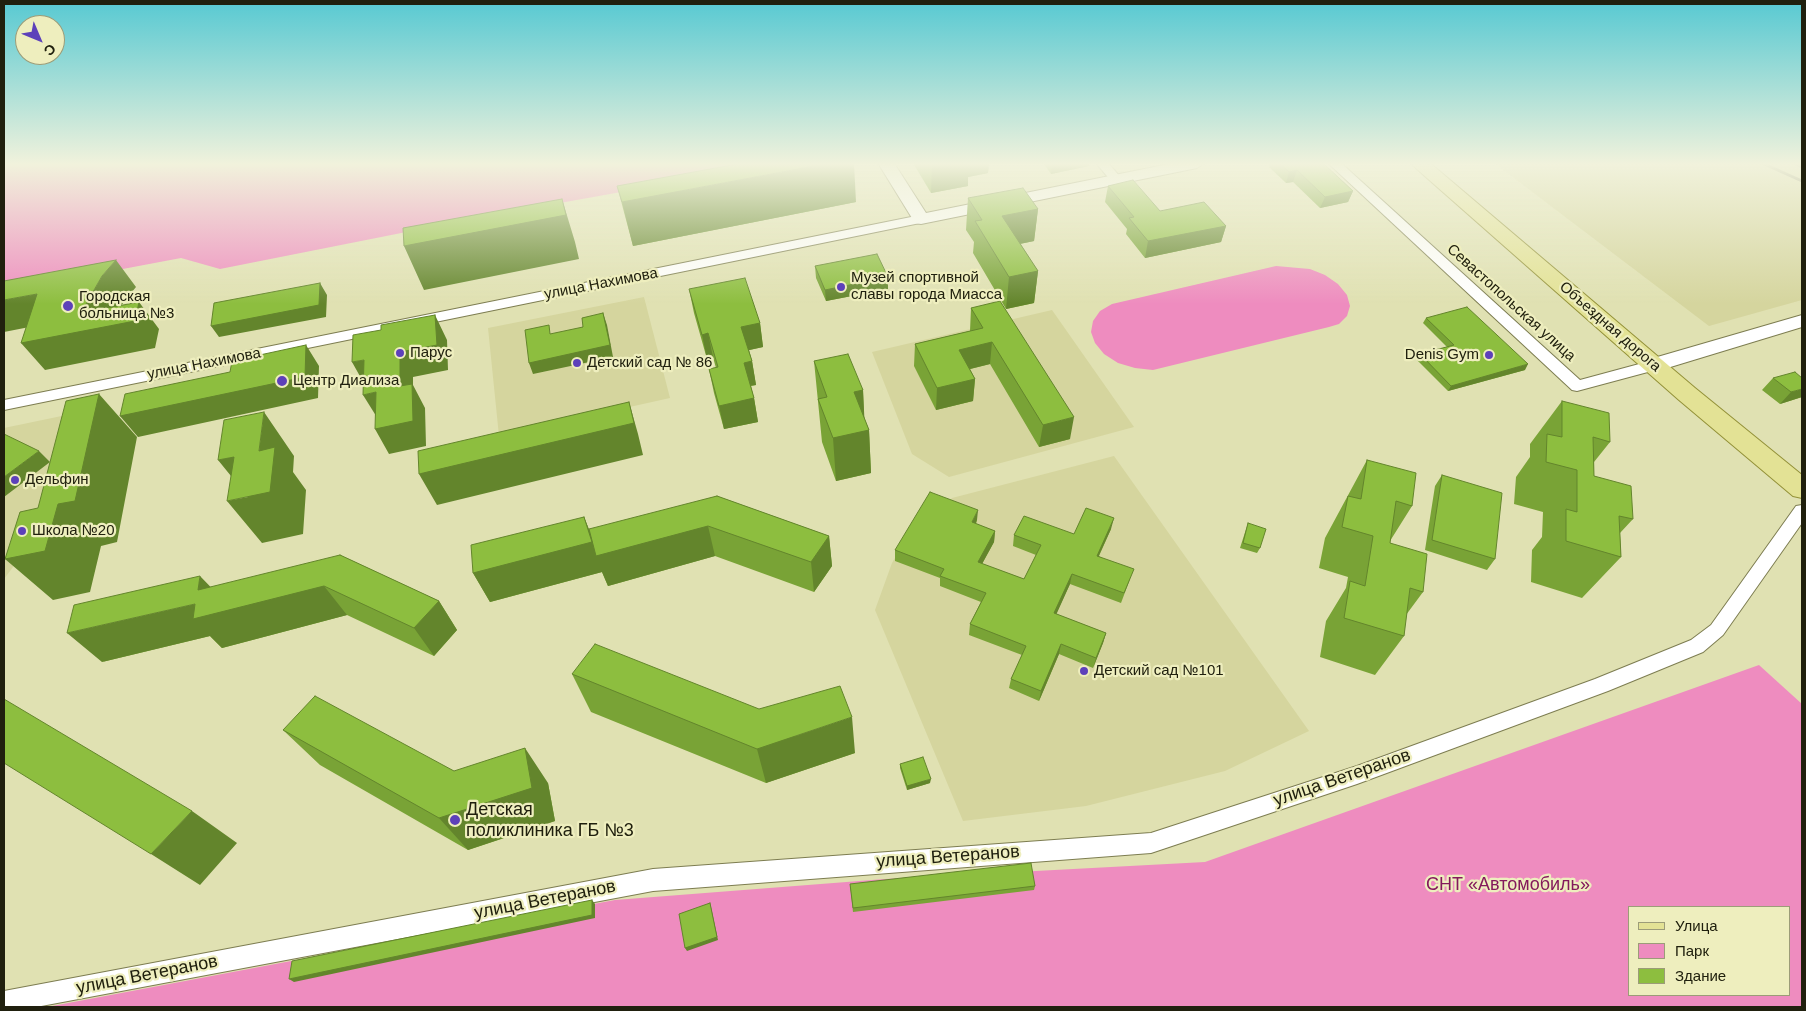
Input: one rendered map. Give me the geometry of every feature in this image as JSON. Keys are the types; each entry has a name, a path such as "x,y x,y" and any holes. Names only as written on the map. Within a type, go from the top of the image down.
{"main road":[{"name":"Объездная дорога","path":"1474,210 1802,489"}],"street":[{"path":"915,210 921,219"},
{"name":"улица Нахимова","path":"4,405 964,210"},
{"name":"Севастопольская улица","path":"1385,210 1577,386 1654,365"},
{"path":"1654,365 1802,321"},
{"name":"улица Ветеранов","path":"4,1002 653,880 1151,843 1357,775 1601,685 1697,646 1717,630 1802,511"}],"shaded area":[{"path":"1556,210 1802,210 1802,300 1709,326"},
{"name":"Детский сад № 86","path":"644,297 670,398 499,436 488,328"},
{"path":"1052,310 1134,427 949,477 912,454 872,352"},
{"name":"Школа №20","path":"100,408 77,482 4,579 4,428"},
{"name":"Детский сад №101","path":"1114,456 1309,731 1225,771 1086,806 963,821 875,610 892,563 930,498 947,504 952,498"}],"green space":[{"path":"4,210 520,210 220,269 181,258 38,285 4,286"},
{"path":"1276,266 1310,269 1325,275 1338,284 1347,295 1350,306 1347,316 1339,324 1329,327 1153,370 1135,368 1118,363 1104,354 1095,343 1091,332 1093,321 1100,311 1112,304"},
{"name":"СНТ «Автомобиль»","path":"1759,665 1802,704 1802,1007 47,1007 615,900 885,879 1205,862"}],"building":[{"path":"501,210 565,210 566,215 404,246 403,228"},
{"path":"976,210 1032,210 1002,216 1038,271 1009,277 975,221 982,220"},
{"path":"1128,210 1211,210 1226,226 1148,241 1129,218 1134,217"},
{"path":"877,254 888,277 825,290 815,266"},
{"path":"116,260 102,276 81,313 139,302 135,321 21,343 37,294 4,300 4,281"},
{"path":"745,278 760,323 741,327 752,361 744,363 754,398 719,406 709,369 718,367 708,333 702,335 689,289"},
{"path":"320,283 319,305 211,326 214,303"},
{"path":"1000,301 1074,417 1043,425 992,342 959,350 975,379 937,388 915,344 983,328 971,308"},
{"path":"1467,307 1528,364 1451,386 1420,354 1454,345 1426,318"},
{"path":"603,313 610,345 529,363 525,330 549,325 550,334 583,327 582,318"},
{"path":"435,315 437,345 400,352 400,386 412,384 413,421 375,429 376,392 363,395 364,360 352,362 353,335 381,330 381,325"},
{"path":"306,345 305,377 120,416 125,394 230,372 232,361"},
{"path":"848,354 863,390 854,392 869,430 833,438 818,399 827,397 814,361"},
{"path":"1795,372 1802,378 1802,389 1791,392 1773,378"},
{"path":"99,394 75,501 58,504 45,551 5,559 20,512 38,508 66,401"},
{"path":"1562,401 1609,413 1610,442 1593,437 1594,476 1631,486 1633,519 1619,516 1621,557 1566,541 1566,509 1577,512 1577,470 1546,462 1547,434 1562,437"},
{"path":"629,402 634,423 419,474 418,451"},
{"path":"264,412 259,451 275,447 270,492 227,501 234,457 218,460 224,420"},
{"path":"4,434 39,451 4,477"},
{"path":"1367,460 1416,473 1412,506 1396,501 1390,543 1427,554 1423,592 1410,588 1404,636 1344,618 1350,581 1365,586 1373,536 1342,527 1348,496 1361,499"},
{"path":"1442,475 1502,493 1495,559 1432,540"},
{"path":"930,492 978,510 972,522 995,531 978,562 1024,579 1041,545 1014,535 1024,516 1074,534 1086,508 1114,518 1097,556 1134,569 1124,593 1072,574 1054,613 1106,633 1096,658 1061,644 1041,691 1011,679 1026,646 970,624 986,593 940,576 944,569 895,550"},
{"path":"717,496 829,536 811,562 708,526 596,556 589,529"},
{"path":"584,517 592,542 473,573 471,545"},
{"path":"1248,523 1266,529 1260,548 1243,543"},
{"path":"340,555 439,601 414,628 324,586 193,619 195,604 67,633 74,605 200,576 198,590"},
{"path":"595,644 759,709 840,686 852,717 757,749 572,674"},
{"path":"315,696 454,771 525,748 532,788 439,818 283,730"},
{"path":"4,699 192,811 151,854 4,763"},
{"path":"923,757 931,779 907,786 900,764"},
{"path":"1031,863 1035,886 853,908 850,884"},
{"path":"592,900 592,915 289,979 292,961"},
{"path":"710,903 717,937 685,948 679,914"}],"place":[{"name":"Музей спортивной славы города Миасса","path":"841,287"},
{"name":"Городская больница №3","path":"68,306"},
{"name":"Парус","path":"400,353"},
{"name":"Denis Gym","path":"1489,355"},
{"name":"Детский сад № 86","path":"577,363"},
{"name":"Центр Диализа","path":"282,381"},
{"name":"Дельфин","path":"15,480"},
{"name":"Школа №20","path":"22,531"},
{"name":"Детский сад №101","path":"1084,671"},
{"name":"Детская поликлиника ГБ №3","path":"455,820"}]}
